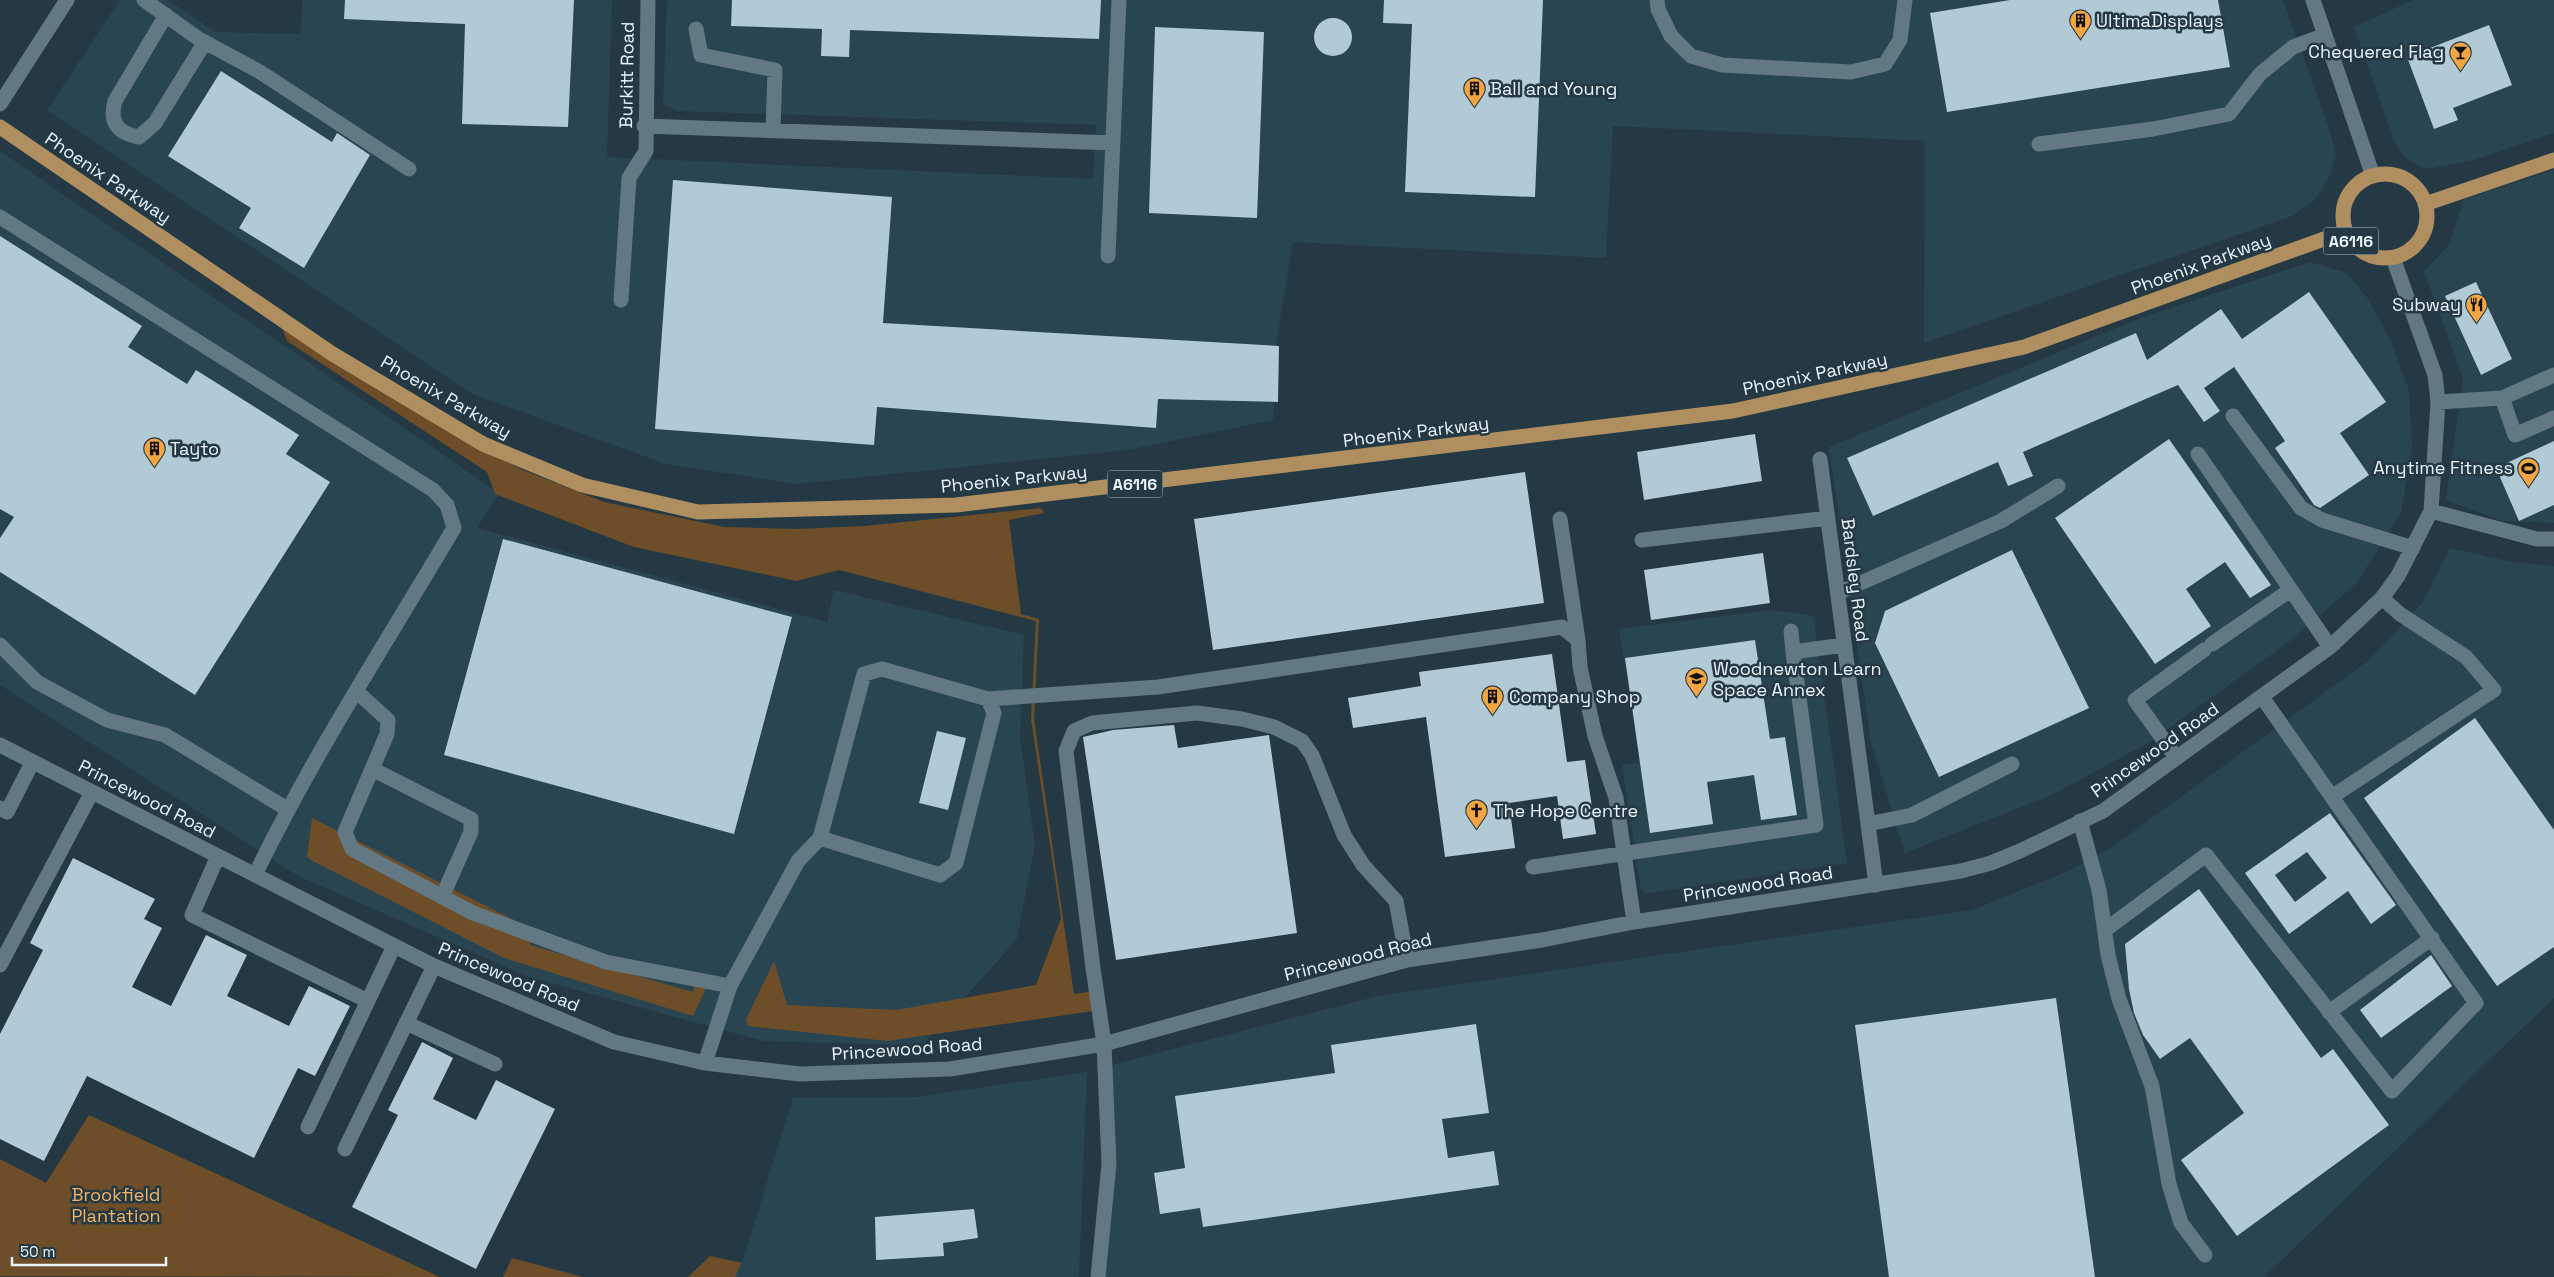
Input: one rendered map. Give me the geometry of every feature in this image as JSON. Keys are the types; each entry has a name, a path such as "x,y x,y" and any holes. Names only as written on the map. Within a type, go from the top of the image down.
{"main road":[{"name":"Phoenix Parkway","path":"0,127 331,353 483,444 582,485 698,512 956,505 1733,411 2024,347 2346,231"},
{"path":"2372,176 2392,175 2410,182 2419,192 2425,204 2554,160"},
{"name":"A6116","path":"2372,176 2360,182 2351,192 2345,204 2343,218 2346,231 2360,250 2370,256 2393,258 2406,253 2417,244 2424,232 2427,218 2425,204"}],"street":[{"path":"0,104 68,0"},
{"path":"144,0 205,42 260,72 409,169"},
{"name":"Burkitt Road","path":"621,300 629,178 646,151 644,126 648,0"},
{"path":"1108,256 1119,0"},
{"path":"1657,0 1658,9 1671,36 1691,56 1722,65 1852,72 1885,64 1900,40 1905,0"},
{"path":"2316,1 2325,35 2372,176"},
{"path":"166,16 115,101 112,114 116,125 129,135 139,137 155,123 205,42"},
{"path":"696,29 701,55 775,70 773,129"},
{"path":"2039,144 2154,129 2229,114 2260,74 2293,47 2325,35"},
{"path":"644,126 773,129 1113,143"},
{"path":"0,217 433,490 447,505 454,528 287,809 255,875"},
{"name":"Princewood Road","path":"0,745 32,763 434,966 614,1042 705,1063 800,1074 950,1069 1104,1044 1407,960 1542,940 1634,922 1876,885 1991,863 2103,811 2330,647 2382,598 2398,576 2431,511 2438,402 2435,375 2393,258"},
{"path":"2438,402 2502,398 2554,375"},
{"path":"2502,398 2515,435 2554,418"},
{"path":"2233,416 2301,508 2322,520 2412,548"},
{"path":"2198,454 2289,591 2330,647"},
{"name":"Bardsley Road","path":"1820,459 1876,885"},
{"path":"1838,593 2001,521 2058,486"},
{"path":"2431,511 2537,539 2554,539"},
{"path":"1642,540 1828,518"},
{"path":"1560,519 1578,640 1580,667 1595,736 1616,798 1634,922"},
{"path":"2176,757 2135,700 2289,591"},
{"path":"2333,796 2494,690 2466,657 2400,614 2382,598"},
{"path":"705,1063 730,986 798,861 820,838 864,674 882,669 988,699 1158,687 1562,627 1578,640"},
{"path":"1533,867 1816,825 1790,631"},
{"path":"0,645 37,682 107,720 165,735 287,809"},
{"path":"1793,652 1844,645"},
{"path":"356,691 388,720 387,734 345,832 352,849 473,913 606,962 730,986"},
{"path":"2105,930 2206,855 2392,1091 2476,1003 2262,697"},
{"path":"820,838 940,875 956,863 994,713 988,699"},
{"path":"1098,1277 1109,1164 1104,1044 1066,751 1074,731 1082,726 1197,713 1242,719 1274,727 1302,741 1312,755 1344,835 1363,865 1396,901 1407,960"},
{"path":"0,808 7,812 32,763"},
{"path":"1868,824 1912,815 2012,764"},
{"path":"372,769 471,819 471,832 442,897"},
{"path":"0,965 92,792"},
{"path":"2080,821 2099,890 2108,955 2119,999 2152,1086 2169,1184 2181,1223 2205,1255"},
{"path":"218,856 192,915 368,1001"},
{"path":"2329,1012 2432,938"},
{"path":"308,1127 394,946"},
{"path":"345,1149 434,966"},
{"path":"406,1023 494,1064"}],"shaded area":[{"path":"120,0 168,0 216,32 301,34 302,0 612,0 607,157 1093,179 1096,125 677,111 663,104 667,0 2283,0 2330,131 2336,155 2328,180 2314,201 2292,216 1924,343 1925,141 1613,126 1606,258 1293,242 1277,339 1273,420 1128,450 796,484 666,464 472,394 47,110"},
{"path":"2413,0 2554,0 2554,133 2475,160 2428,169 2413,163 2403,155 2395,144 2354,27"},
{"path":"0,151 499,493 477,528 827,622 834,590 1024,635 1020,737 1035,845 1017,939 922,1046 763,1041 529,977 298,876 0,685"},
{"path":"2554,170 2554,523 2502,521 2446,500 2463,378 2424,271 2449,245 2464,199"},
{"path":"2310,262 2347,273 2369,300 2392,344 2409,390 2412,448 2401,513 2356,584 2290,641 2150,742 2052,795 1905,853 1871,743 1829,447 2143,317"},
{"path":"2450,548 2512,562 2554,566 2554,998 2264,1277 1103,1277 1111,1065 1377,996 1972,910 2066,872 2109,849 2368,661 2423,602"},
{"path":"1769,610 1806,614 1814,618 1847,863 1644,894 1640,885 1622,765 1641,762 1619,629"},
{"path":"1087,1072 1079,1277 735,1277 742,1263 793,1098 916,1097"}],"green space":[{"path":"279,320 461,439 523,470 604,502 724,527 797,529 865,526 1041,508 1044,513 1009,520 1021,614 1039,619 1034,719 1074,994 1095,991 1093,1011 887,1041 748,1026 746,1020 774,961 787,1005 896,1010 1036,985 1061,918 1031,719 1036,621 839,570 796,581 634,547 495,494 487,472 287,341"},
{"path":"312,818 534,930 530,945 693,992 696,977 708,984 693,1016 504,958 309,859 307,856"},
{"name":"Brookfield Plantation","path":"89,1115 440,1277 0,1276 0,1159 46,1183"},
{"path":"710,1256 742,1263 735,1277 688,1277"},
{"path":"512,1258 583,1277 503,1277"}],"building":[{"path":"345,0 574,0 568,127 462,124 465,24 344,19"},
{"path":"732,0 1101,0 1099,39 850,30 849,57 821,56 822,29 731,26"},
{"name":"Ball and Young","path":"1384,0 1543,0 1535,197 1405,192 1412,24 1383,23"},
{"name":"UltimaDisplays","path":"2010,0 2218,0 2230,67 1947,112 1930,13"},
{"path":"1333,18 1346,24 1352,37 1346,50 1333,56 1320,50 1314,37 1320,24"},
{"name":"Chequered Flag","path":"2489,25 2512,85 2453,108 2458,120 2434,129 2407,57"},
{"path":"1155,27 1264,32 1257,218 1149,213"},
{"path":"221,71 332,142 337,133 370,155 304,268 239,228 251,208 168,156"},
{"path":"673,180 892,197 883,323 1279,346 1278,402 1158,399 1156,428 877,407 874,445 655,429"},
{"name":"Tayto","path":"0,236 142,326 128,347 187,384 196,370 299,435 286,454 330,482 195,695 0,572 0,538 14,517 0,509"},
{"path":"2476,282 2512,359 2481,375 2445,296"},
{"path":"2309,292 2386,402 2340,433 2369,475 2320,508 2314,505 2275,448 2285,441 2234,367 2204,388 2220,411 2204,422 2178,385 2023,452 2033,476 2008,486 1998,462 1873,516 1847,458 2136,333 2147,360 2221,309 2242,339"},
{"path":"1755,434 1762,481 1644,500 1637,452"},
{"path":"2169,439 2271,585 2250,598 2225,562 2186,589 2211,626 2155,664 2055,518"},
{"name":"Anytime Fitness","path":"2554,441 2554,505 2519,521 2496,468"},
{"path":"1525,472 1544,603 1213,650 1194,519"},
{"path":"503,539 792,617 734,834 444,755"},
{"path":"2012,550 2089,708 1939,777 1875,643 1885,611"},
{"path":"1763,553 1770,603 1651,620 1644,570"},
{"name":"Woodnewton Learn Space Annex","path":"1755,640 1770,739 1785,737 1797,815 1761,820 1754,775 1707,782 1713,824 1650,833 1625,658"},
{"name":"Company Shop","path":"1552,654 1567,762 1585,760 1596,834 1563,839 1557,796 1509,803 1515,848 1445,857 1426,717 1353,728 1348,698 1421,686 1419,672"},
{"path":"2475,718 2554,830 2554,947 2497,986 2364,798"},
{"path":"1174,725 1178,748 1269,735 1297,933 1116,960 1083,737 1113,730"},
{"path":"937,731 966,738 948,810 919,803"},
{"path":"2330,813 2396,905 2371,924 2348,891 2289,934 2245,873","holes":["2307,852 2327,878 2295,902 2275,875"]},
{"path":"73,858 155,899 144,919 162,928 132,987 171,1006 206,935 247,955 227,996 289,1026 309,986 350,1006 315,1076 298,1068 254,1158 87,1076 44,1161 0,1139 0,1034 43,950 30,943"},
{"path":"2199,889 2321,1058 2333,1049 2389,1125 2237,1236 2181,1160 2244,1113 2190,1038 2160,1059 2143,1035 2134,1013 2129,989 2125,944"},
{"path":"2431,955 2452,986 2381,1038 2360,1010"},
{"path":"2056,998 2095,1277 1889,1277 1855,1025"},
{"path":"1476,1024 1489,1113 1442,1119 1448,1158 1494,1151 1499,1185 1203,1227 1200,1208 1160,1214 1154,1173 1185,1168 1175,1096 1335,1073 1331,1045"},
{"path":"422,1042 453,1058 433,1099 476,1120 496,1080 555,1109 476,1269 352,1207 398,1115 388,1110"},
{"path":"974,1209 978,1238 943,1243 944,1256 876,1260 875,1217"}],"place":[{"name":"UltimaDisplays","path":"2080,40"},
{"name":"Chequered Flag","path":"2460,71"},
{"name":"Ball and Young","path":"1474,108"},
{"name":"Subway","path":"2477,324"},
{"name":"Tayto","path":"154,468"},
{"name":"Anytime Fitness","path":"2529,487"},
{"name":"Woodnewton Learn Space Annex","path":"1697,698"},
{"name":"Company Shop","path":"1493,716"},
{"name":"The Hope Centre","path":"1477,830"}]}
